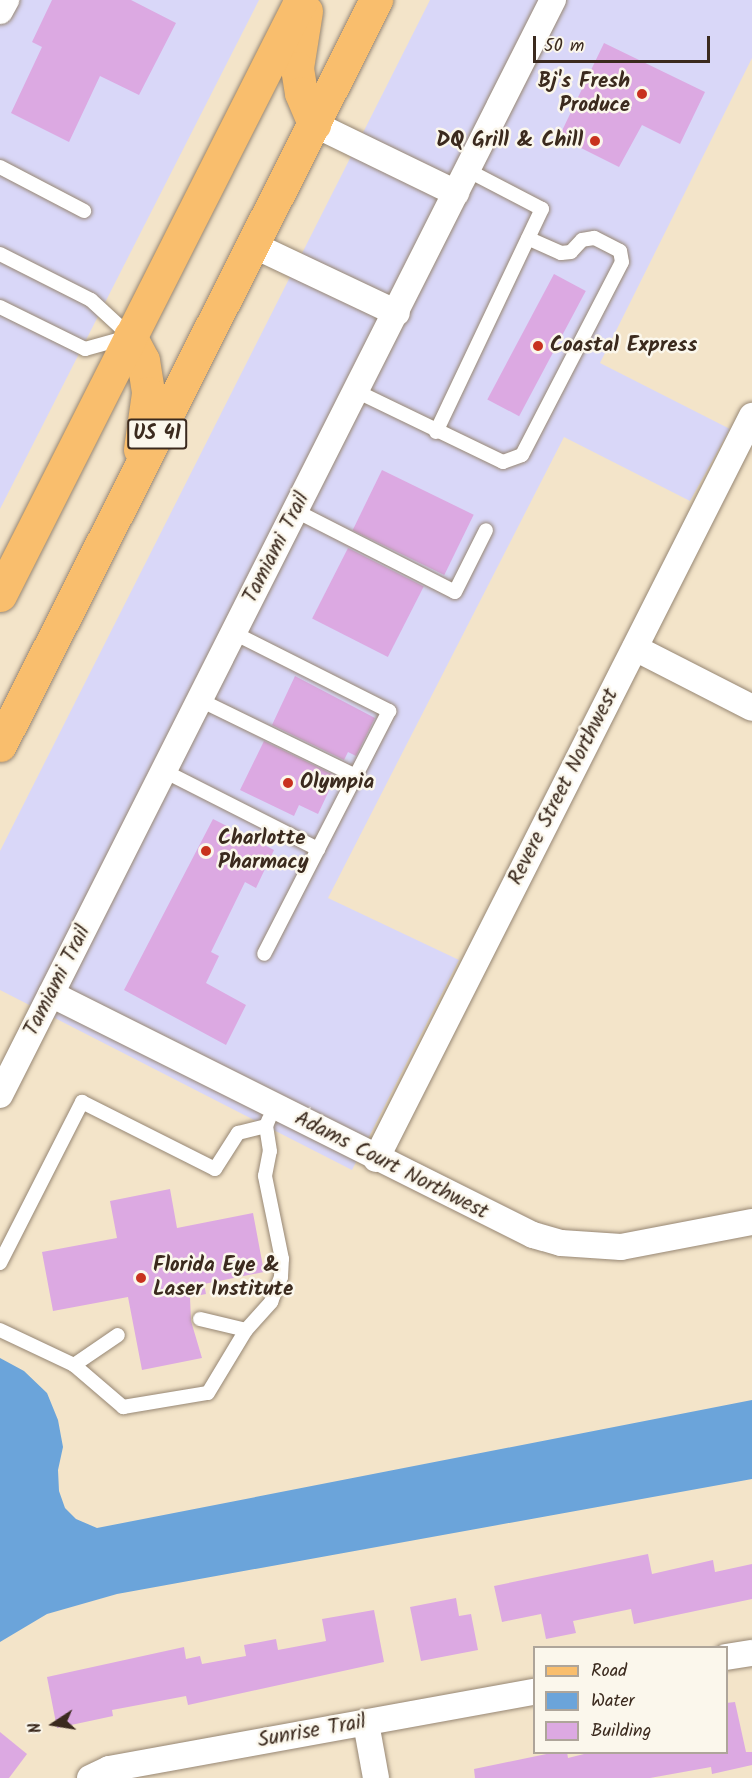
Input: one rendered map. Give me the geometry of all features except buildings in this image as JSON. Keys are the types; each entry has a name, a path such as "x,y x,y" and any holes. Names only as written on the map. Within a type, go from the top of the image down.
{"main road":[{"path":"0,595 301,0"},
{"path":"308,0 297,68 301,93 314,124"},
{"name":"US 41","path":"0,745 376,0"},
{"path":"130,336 143,360 148,393 136,475"}],"street":[{"path":"0,11 6,0"},
{"name":"Tamiami Trail","path":"0,1095 397,313 553,0"},
{"path":"314,124 462,181"},
{"path":"253,245 397,313"},
{"name":"Revere Street Northwest","path":"376,1159 752,416"},
{"path":"635,648 752,708"},
{"name":"Adams Court Northwest","path":"51,994 270,1117 376,1159 505,1224 561,1243 621,1247 752,1222"},
{"path":"728,1657 752,1653"},
{"name":"Sunrise Trail","path":"90,1778 109,1770 533,1692"},
{"path":"366,1723 376,1778"}],"lane":[{"path":"0,167 84,211"},
{"path":"436,432 542,209 462,181"},
{"path":"357,392 436,432 503,462 522,455 621,262 620,251 594,238 582,240 571,252 561,253 528,238"},
{"path":"0,254 91,300 130,336"},
{"path":"0,307 85,348 130,336"},
{"path":"296,511 455,592 486,530"},
{"path":"234,633 389,711 264,954"},
{"path":"200,700 356,776"},
{"path":"164,771 318,849"},
{"path":"0,1263 82,1102 215,1169 238,1133 270,1117 270,1151 265,1176 282,1259 281,1277 271,1302 246,1330 208,1393 123,1407 74,1365 0,1330"},
{"path":"200,1319 246,1330"},
{"path":"74,1365 118,1335"}],"shaded area":[{"path":"0,0 259,0 0,509"},
{"path":"430,0 752,0 752,58 600,363 730,429 690,501 564,437 328,898 459,960 352,1170 0,990 0,851"}],"water":[{"path":"0,1358 24,1371 47,1393 58,1420 63,1447 58,1470 59,1491 65,1508 76,1519 97,1528 752,1400 752,1479 117,1594 47,1614 0,1642"}],"place":[{"name":"Bj's Fresh Produce","path":"642,94"},
{"name":"DQ Grill & Chill","path":"595,141"},
{"name":"Coastal Express","path":"538,346"},
{"name":"Olympia","path":"288,783"},
{"name":"Charlotte Pharmacy","path":"206,851"},
{"name":"Florida Eye & Laser Institute","path":"141,1278"}]}
